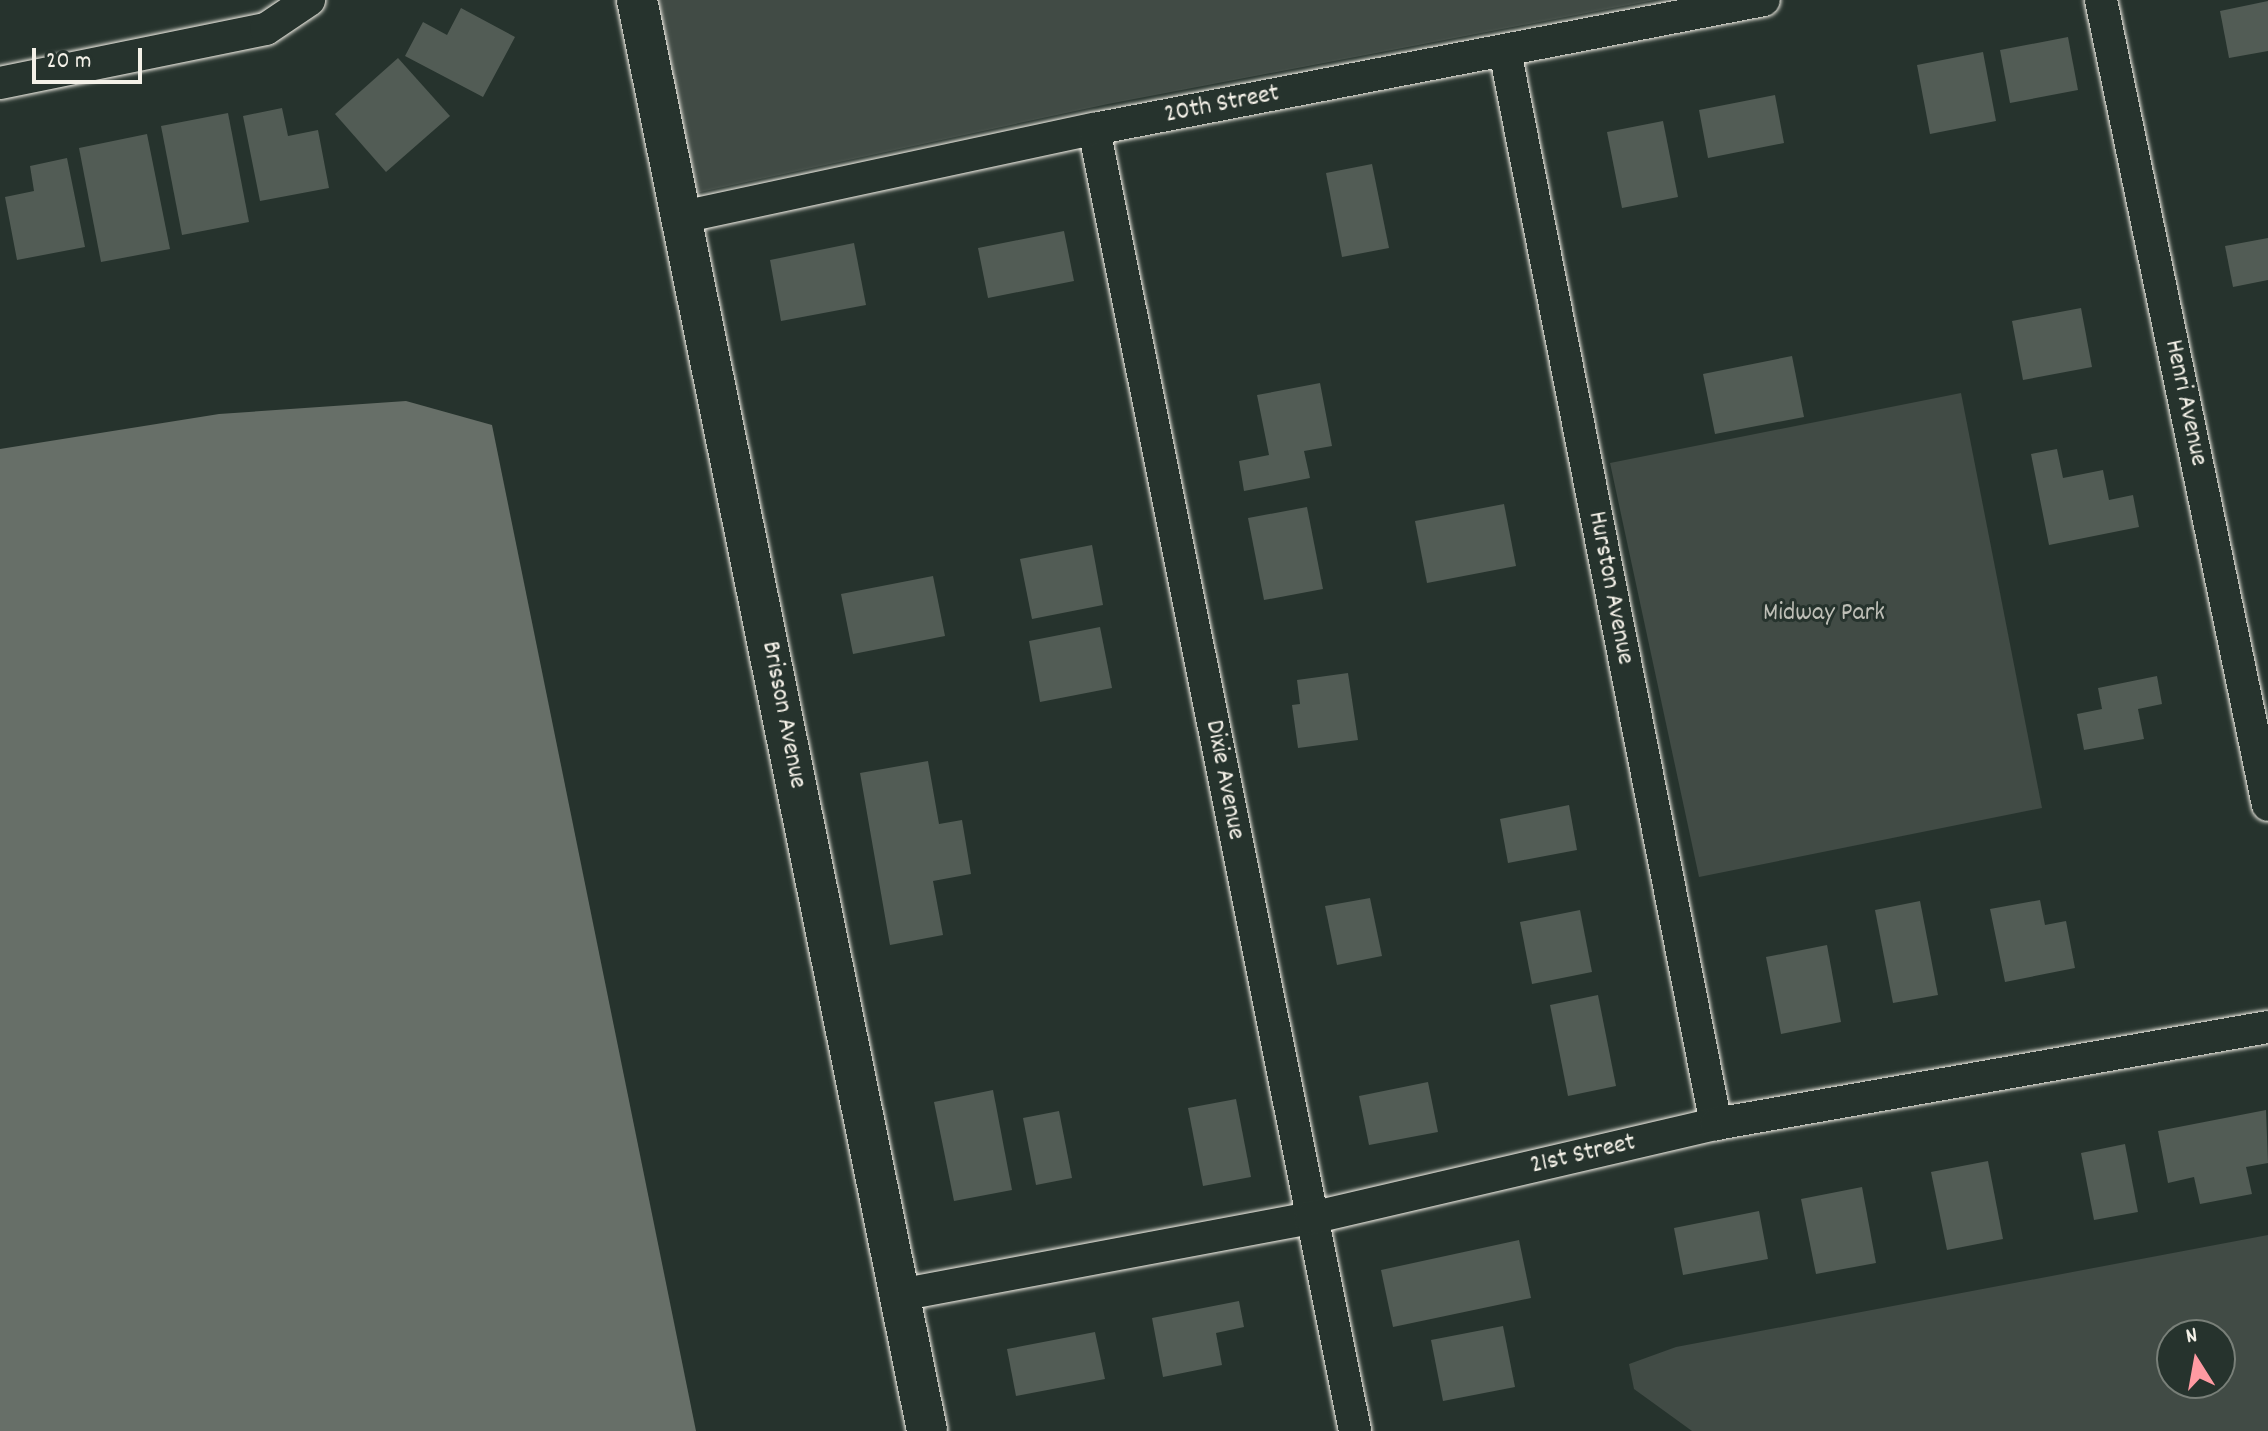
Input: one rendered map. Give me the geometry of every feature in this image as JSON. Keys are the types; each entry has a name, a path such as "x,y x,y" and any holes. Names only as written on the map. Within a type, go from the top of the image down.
{"street":[{"path":"0,83 266,29 309,0"},
{"name":"Brisson Avenue","path":"637,0 927,1431"},
{"name":"20th Street","path":"682,217 1094,129 1764,0"},
{"name":"Henri Avenue","path":"2101,0 2268,805"},
{"name":"Hurston Avenue","path":"1505,51 1716,1124"},
{"name":"Dixie Avenue","path":"1094,129 1355,1431"},
{"name":"21st Street","path":"899,1295 1311,1218 1716,1124 2268,1027"}],"green space":[{"path":"656,0 1655,0 1108,104 696,193"},
{"name":"Midway Park","path":"1961,393 2042,808 1699,877 1610,463"},
{"path":"2268,1235 2268,1431 1692,1431 1634,1389 1629,1364 1676,1347"}],"shaded area":[{"path":"406,401 492,425 696,1431 0,1431 0,449 219,414"}],"building":[{"path":"2268,1 2268,51 2229,58 2220,11"},
{"path":"461,8 515,37 483,97 405,56 423,22 447,35"},
{"path":"2068,37 2078,90 2010,103 2000,50"},
{"path":"1983,52 1996,121 1930,134 1917,65"},
{"path":"398,58 450,116 386,172 335,114"},
{"path":"1775,95 1784,143 1708,158 1699,110"},
{"path":"282,108 288,136 318,130 329,188 260,201 243,116"},
{"path":"228,113 249,222 182,235 161,126"},
{"path":"1663,121 1678,197 1622,208 1607,132"},
{"path":"147,134 170,249 101,262 79,148"},
{"path":"67,158 85,247 17,260 5,197 34,191 30,166"},
{"path":"1372,164 1389,248 1342,257 1326,173"},
{"path":"1064,231 1074,281 988,298 978,248"},
{"path":"2268,238 2268,280 2233,287 2225,246"},
{"path":"854,243 866,305 781,321 770,260"},
{"path":"2081,308 2092,367 2023,380 2012,321"},
{"path":"1792,356 1804,417 1715,434 1703,374"},
{"path":"1320,383 1332,446 1304,451 1310,478 1244,491 1239,461 1269,455 1257,395"},
{"path":"2057,449 2063,478 2103,470 2109,500 2133,495 2139,527 2049,545 2031,454"},
{"path":"1504,504 1516,566 1427,583 1415,521"},
{"path":"1307,507 1323,589 1264,600 1248,518"},
{"path":"1092,545 1103,605 1032,619 1020,559"},
{"path":"933,576 945,636 853,654 841,594"},
{"path":"1100,627 1112,688 1040,702 1029,641"},
{"path":"1348,673 1358,740 1298,748 1292,705 1300,704 1297,680"},
{"path":"2157,676 2162,704 2138,709 2144,739 2084,750 2077,714 2102,709 2098,688"},
{"path":"928,761 939,824 962,820 971,874 933,881 943,935 890,945 860,773"},
{"path":"1569,805 1577,850 1508,863 1500,819"},
{"path":"1370,898 1382,956 1337,965 1325,906"},
{"path":"2040,900 2045,925 2066,921 2075,968 2005,982 1990,909"},
{"path":"1920,901 1938,995 1893,1003 1875,910"},
{"path":"1580,910 1592,972 1532,984 1520,922"},
{"path":"1827,945 1841,1022 1781,1034 1766,957"},
{"path":"1598,995 1616,1086 1568,1096 1550,1005"},
{"path":"1428,1082 1438,1132 1369,1145 1359,1096"},
{"path":"993,1090 1012,1190 954,1201 934,1102"},
{"path":"1236,1099 1251,1177 1203,1186 1188,1108"},
{"path":"2266,1110 2268,1163 2246,1167 2252,1194 2200,1204 2194,1177 2168,1183 2158,1131"},
{"path":"1059,1111 1072,1178 1036,1185 1023,1118"},
{"path":"2125,1144 2138,1212 2094,1220 2081,1153"},
{"path":"1988,1161 2003,1239 1947,1250 1931,1172"},
{"path":"1862,1187 1876,1263 1816,1274 1801,1199"},
{"path":"1759,1211 1768,1259 1683,1275 1674,1228"},
{"path":"1519,1240 1531,1298 1393,1327 1381,1270"},
{"path":"1239,1301 1244,1327 1216,1333 1222,1365 1163,1377 1152,1318"},
{"path":"1503,1326 1515,1387 1443,1401 1431,1340"},
{"path":"1095,1332 1105,1379 1016,1396 1007,1349"}]}
